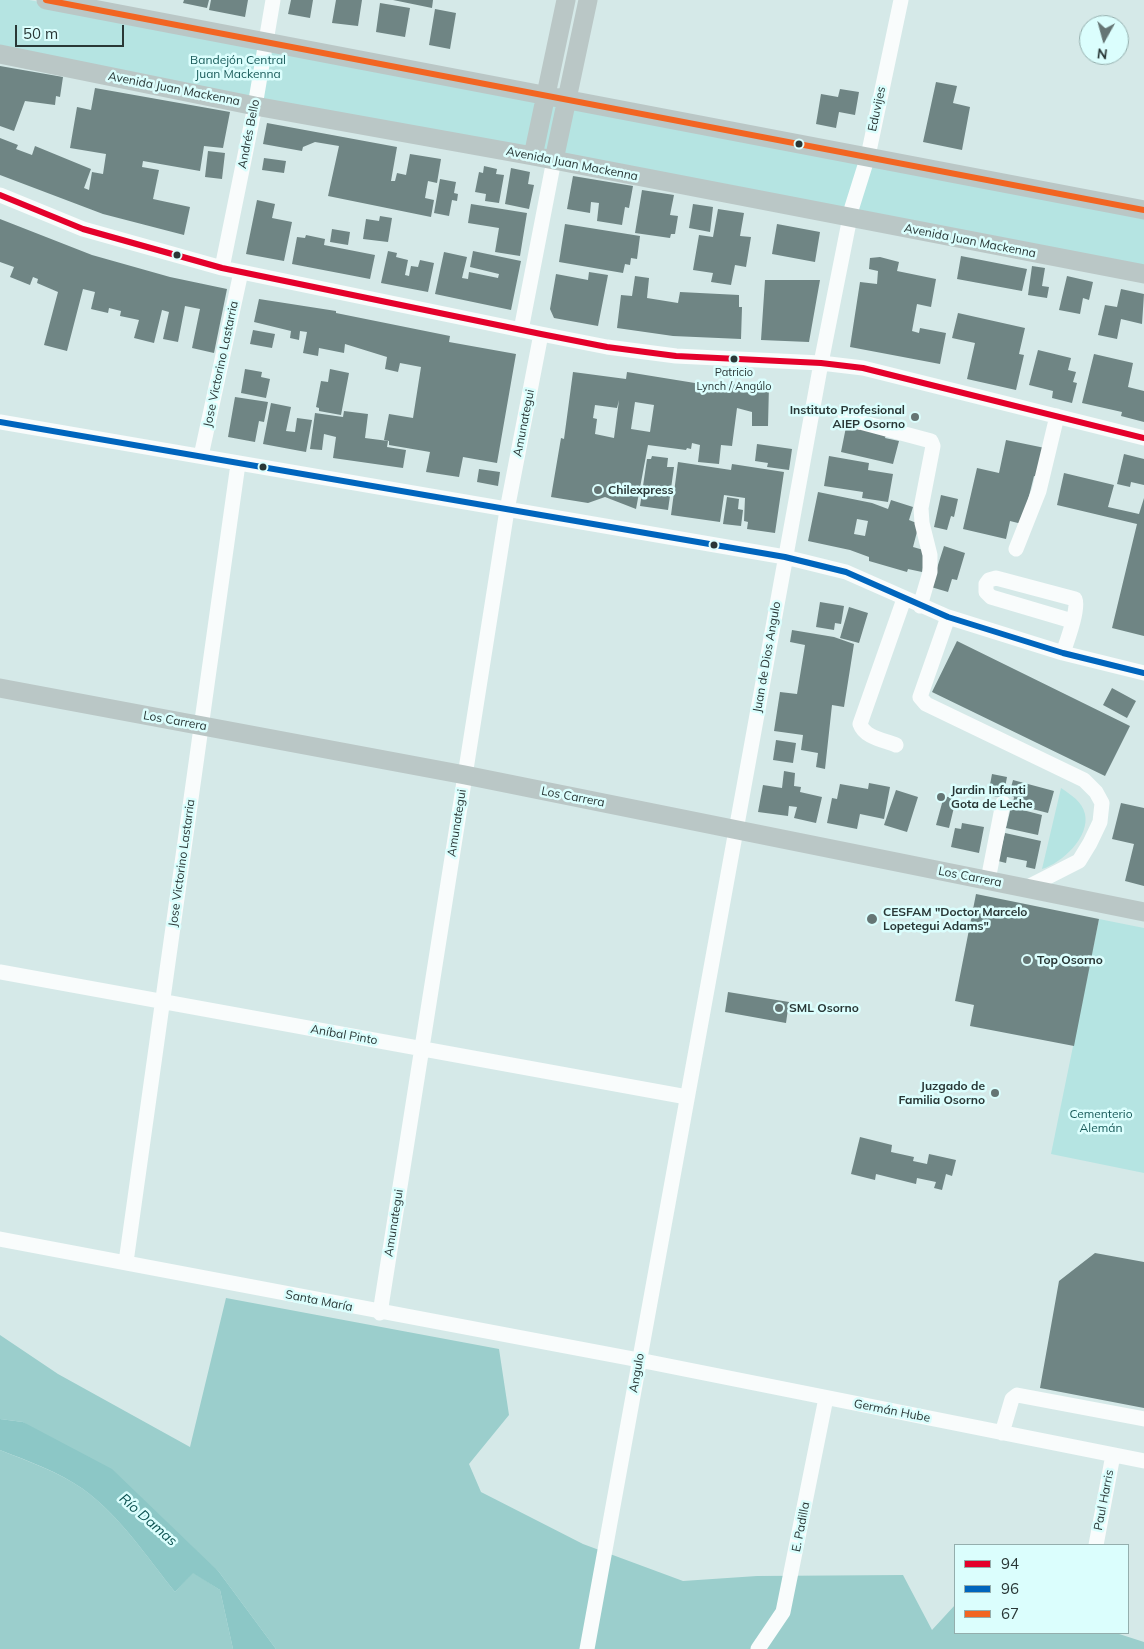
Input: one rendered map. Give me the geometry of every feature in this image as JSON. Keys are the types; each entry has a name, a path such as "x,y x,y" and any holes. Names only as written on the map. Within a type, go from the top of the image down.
{"main road":[{"path":"46,0 1144,210"},
{"path":"534,156 566,0"},
{"path":"554,160 588,0"},
{"name":"Avenida Juan Mackenna","path":"0,54 255,106 534,156 1144,274"},
{"name":"Los Carrera","path":"0,688 465,775 1144,912"}],"street":[{"name":"Andrés Bello","path":"222,268 255,106 272,0"},
{"name":"Eduvijes","path":"850,217 868,156 901,0"},
{"path":"520,330 554,160"},
{"path":"0,195 83,229 222,268 607,347 676,356 821,363 899,376 1144,438"},
{"name":"Juan de Dios Angulo","path":"687,1097 785,557 850,217"},
{"name":"Jose Victorino Lastarria","path":"201,456 241,272"},
{"name":"Amunategui","path":"380,1313 507,510 541,334"},
{"path":"1016,550 1039,491 1057,416"},
{"path":"845,418 931,441 933,446 921,508 922,523 930,555 930,572 920,606"},
{"path":"0,422 785,557 846,572 948,617 1064,653 1144,673"},
{"name":"Jose Victorino Lastarria","path":"126,1262 238,464"},
{"path":"1064,653 1077,604 1075,599 996,578 989,580 986,584 986,592 991,597 1072,621"},
{"path":"896,745 868,735 862,730 860,724 904,599"},
{"path":"948,617 920,697 926,704 1084,780 1096,792 1102,803 1100,822 1079,861 1026,888"},
{"path":"988,880 1003,802"},
{"name":"Aníbal Pinto","path":"0,972 687,1097"},
{"name":"Angulo","path":"587,1649 687,1097"},
{"name":"Santa María","path":"0,1239 126,1262 380,1313 639,1360"},
{"name":"Germán Hube","path":"639,1360 1144,1461"},
{"path":"1002,1433 1012,1399 1017,1395 1144,1419"},
{"name":"E. Padilla","path":"758,1649 782,1612 826,1398"},
{"name":"Paul Harris","path":"1096,1544 1113,1455"}],"green space":[{"name":"Bandejón Central Juan Mackenna","path":"0,0 29,0 257,42 1144,217 1144,270 0,49"},
{"path":"1061,788 1076,799 1084,809 1085,823 1079,840 1073,848 1058,861 1042,869"},
{"name":"Cementerio Alemán","path":"1099,919 1144,928 1144,1173 1051,1154"}],"shaded area":[{"path":"226,1298 499,1349 509,1415 469,1464 481,1492 583,1544 683,1581 757,1576 903,1575 932,1630 954,1606 954,1634 1119,1634 1144,1642 1144,1649 276,1649 219,1572 23,1422 0,1419 0,1335 58,1374 190,1447"},
{"path":"0,1450 43,1467 83,1489 121,1524 175,1592 193,1572 220,1590 233,1649 0,1649"}],"water":[{"name":"Río Damas","path":"0,1419 23,1422 112,1469 219,1572 276,1649 233,1649 220,1590 193,1573 175,1592 121,1524 83,1489 43,1467 0,1450"}],"building":[{"path":"184,0 209,0 207,8 183,3"},
{"path":"211,0 248,0 245,17 209,10"},
{"path":"291,0 313,0 310,18 288,14"},
{"path":"336,0 362,0 358,26 332,23"},
{"path":"393,0 433,0 432,8"},
{"path":"380,3 410,8 405,37 376,32"},
{"path":"435,9 456,13 450,49 429,45"},
{"path":"0,66 63,77 60,97 56,96 55,105 25,101 14,131 0,126"},
{"path":"936,82 957,86 953,103 970,107 962,150 923,142"},
{"path":"95,88 230,112 223,148 204,146 200,171 143,161 142,167 159,170 153,199 190,207 184,235 103,214 0,175 0,138 18,145 16,149 32,155 35,146 91,169 84,188 89,190 92,172 103,174 106,154 70,148 77,107 91,110"},
{"path":"840,89 859,92 855,115 839,112 836,128 816,124 821,94 838,97"},
{"path":"267,123 397,147 391,181 395,181 397,173 406,175 410,154 441,159 437,183 428,181 425,198 434,200 431,217 328,196 339,146 315,142 303,147 302,151 263,144"},
{"path":"208,151 225,153 222,179 205,177"},
{"path":"264,158 286,161 284,173 262,170"},
{"path":"484,166 497,169 496,174 504,175 499,203 485,201 486,194 475,192 479,172 483,173"},
{"path":"511,168 530,172 528,184 534,185 529,209 505,204"},
{"path":"573,176 633,186 629,208 625,207 622,225 597,221 599,203 591,202 590,213 567,209"},
{"path":"440,179 456,182 454,193 458,194 457,201 452,200 449,216 434,213"},
{"path":"642,190 674,195 670,215 678,216 675,234 671,234 670,238 635,233"},
{"path":"257,200 275,204 272,218 292,222 284,261 246,254"},
{"path":"471,204 527,213 520,256 495,252 499,228 468,223"},
{"path":"693,204 713,207 710,232 689,228"},
{"path":"718,209 744,213 740,236 751,237 746,267 735,265 731,285 711,282 713,273 693,270 699,235 713,237"},
{"path":"380,216 392,218 388,242 363,239 366,219 379,221"},
{"path":"0,219 92,255 170,277 227,289 214,353 192,348 200,309 185,306 178,342 163,339 169,312 162,310 154,343 134,338 139,320 120,316 121,311 109,308 108,313 91,309 95,292 83,289 67,351 44,345 58,292 37,283 38,279 33,277 30,285 10,277 14,267 0,262"},
{"path":"565,224 640,236 637,259 631,258 630,265 625,264 623,273 559,262"},
{"path":"777,224 820,232 815,262 772,254"},
{"path":"332,229 350,232 348,245 330,242"},
{"path":"306,235 325,239 324,245 375,255 370,279 292,264 297,237 305,238"},
{"path":"388,251 397,253 396,257 408,260 405,275 409,276 411,266 418,267 420,260 434,263 428,292 381,283"},
{"path":"473,251 521,261 511,310 435,294 444,252 467,257 462,278 468,279 469,272 498,278 499,274 470,267"},
{"path":"961,256 1027,269 1022,291 957,279"},
{"path":"880,257 899,262 897,271 936,279 931,307 917,304 912,331 919,333 920,328 946,333 940,364 850,347 860,282 877,284 878,271 869,269 870,258"},
{"path":"1032,266 1045,268 1042,286 1049,287 1047,298 1028,295"},
{"path":"589,272 608,275 598,326 554,318 550,309 556,274 588,280"},
{"path":"635,276 649,278 647,298 678,303 680,292 739,295 739,307 742,307 741,339 673,336 617,328 621,295 632,296"},
{"path":"1067,276 1093,282 1089,300 1083,298 1080,314 1059,310"},
{"path":"765,280 820,280 809,342 761,340"},
{"path":"1121,289 1144,294 1142,324 1121,319 1117,339 1098,335 1105,305 1117,307"},
{"path":"259,299 336,311 336,313 450,336 449,342 516,354 497,463 463,457 459,477 426,472 430,452 389,445 389,441 384,440 389,414 413,418 421,367 400,363 398,372 385,369 387,357 345,344 344,353 319,348 318,356 303,353 307,332 300,331 299,340 290,338 291,331 254,322"},
{"path":"958,313 1025,328 1019,354 1024,355 1016,390 967,379 975,343 952,338"},
{"path":"253,330 275,334 272,348 250,344"},
{"path":"1038,350 1071,358 1068,370 1076,372 1073,382 1077,383 1072,403 1052,398 1053,391 1029,385"},
{"path":"1094,354 1133,363 1128,387 1144,391 1144,422 1121,416 1122,412 1082,403"},
{"path":"245,369 262,372 261,377 270,379 266,398 241,393"},
{"path":"330,369 349,373 341,415 319,411 319,408 316,407 321,381 328,382"},
{"path":"573,372 626,379 627,372 701,384 769,385 768,426 752,426 752,412 737,408 732,446 721,445 719,464 698,462 700,445 692,443 691,449 687,448 686,450 648,445 636,509 605,497 588,503 551,497 561,438 564,439","holes":["619,400 614,438 595,434 597,419 593,418 595,405 617,408","635,402 654,405 650,432 631,429"]},
{"path":"235,397 268,402 264,422 259,421 255,442 228,437"},
{"path":"271,403 291,407 286,431 295,432 297,418 312,420 306,452 263,444"},
{"path":"344,411 368,414 365,438 388,441 387,447 406,450 403,468 333,458 336,437 324,434 322,450 310,449 315,413 343,417"},
{"path":"861,426 887,432 885,438 899,441 893,464 841,452 846,427 860,430"},
{"path":"1006,440 1045,448 1038,477 1034,476 1022,524 1010,521 1006,539 963,529 977,468 999,473"},
{"path":"757,444 792,449 789,470 767,467 768,463 755,461"},
{"path":"1124,454 1144,459 1144,485 1131,482 1130,487 1117,484"},
{"path":"652,456 668,458 667,467 674,467 668,510 640,506 647,459 651,459"},
{"path":"829,456 869,463 868,470 893,474 888,502 862,498 863,492 824,486"},
{"path":"678,462 731,470 732,464 784,472 775,533 747,529 748,522 744,521 745,498 724,495 720,522 671,515"},
{"path":"479,469 500,472 498,486 477,482"},
{"path":"1064,473 1114,485 1108,507 1139,514 1144,498 1144,636 1112,628 1137,524 1057,505"},
{"path":"818,492 872,503 888,509 891,500 913,507 909,520 919,524 913,547 927,551 922,572 908,569 907,572 869,561 869,557 850,550 808,541","holes":["857,519 868,521 865,536 854,534"]},
{"path":"941,495 958,499 954,517 951,516 947,530 934,527"},
{"path":"727,497 739,499 738,509 743,510 741,526 723,524"},
{"path":"944,546 965,553 957,580 952,579 948,592 931,587"},
{"path":"820,602 844,606 841,624 835,623 834,630 816,627"},
{"path":"849,607 868,613 859,643 840,638"},
{"path":"792,630 834,637 854,644 844,707 832,705 825,769 816,767 818,753 801,750 803,735 774,731 780,692 797,694 805,645 790,642"},
{"path":"957,641 1130,726 1105,776 932,692"},
{"path":"1112,688 1136,701 1127,718 1103,705"},
{"path":"776,740 796,743 793,763 773,760"},
{"path":"784,771 795,773 794,786 801,787 800,792 822,797 816,823 794,818 797,807 789,806 788,816 758,812 763,785 782,788"},
{"path":"992,774 1007,777 1003,798 988,795"},
{"path":"1013,780 1054,791 1048,813 1013,804 1014,797 1009,795"},
{"path":"869,783 890,787 884,819 860,814 857,829 827,823 832,798 837,799 840,784 868,789"},
{"path":"896,790 918,797 907,832 884,825"},
{"path":"944,796 956,799 949,828 936,825"},
{"path":"1121,803 1144,808 1144,886 1125,881 1134,844 1112,839"},
{"path":"1011,807 1042,815 1038,835 1006,828"},
{"path":"962,823 984,827 979,853 951,847 955,828 961,829"},
{"path":"1005,833 1041,841 1035,869 1026,867 1027,861 1007,857 1006,863 998,861"},
{"name":"Top Osorno","path":"976,894 1099,919 1074,1046 970,1026 974,1005 955,1001"},
{"path":"728,992 789,1002 786,1023 725,1012"},
{"path":"860,1137 892,1145 891,1152 914,1157 913,1161 927,1164 929,1154 956,1160 952,1176 946,1174 942,1190 934,1188 936,1182 917,1178 916,1184 876,1174 875,1180 851,1174"},
{"path":"1095,1253 1144,1262 1144,1408 1040,1388 1059,1281"}],"transit line":[{"name":"67","path":"46,0 1144,210"},
{"name":"94","path":"0,195 83,229 222,268 607,347 676,356 821,363 863,368 1144,438"},
{"name":"96","path":"0,422 785,557 846,572 948,617 1063,653 1144,673"}],"place":[{"name":"Patricio Lynch / Angúlo","path":"734,359"},
{"name":"Instituto Profesional AIEP Osorno","path":"915,417"},
{"name":"Chilexpress","path":"598,490"},
{"name":"Jardin Infanti Gota de Leche","path":"941,797"},
{"name":"CESFAM \"Doctor Marcelo Lopetegui Adams\"","path":"872,919"},
{"name":"Top Osorno","path":"1027,960"},
{"name":"SML Osorno","path":"779,1008"},
{"name":"Juzgado de Familia Osorno","path":"995,1093"}]}
